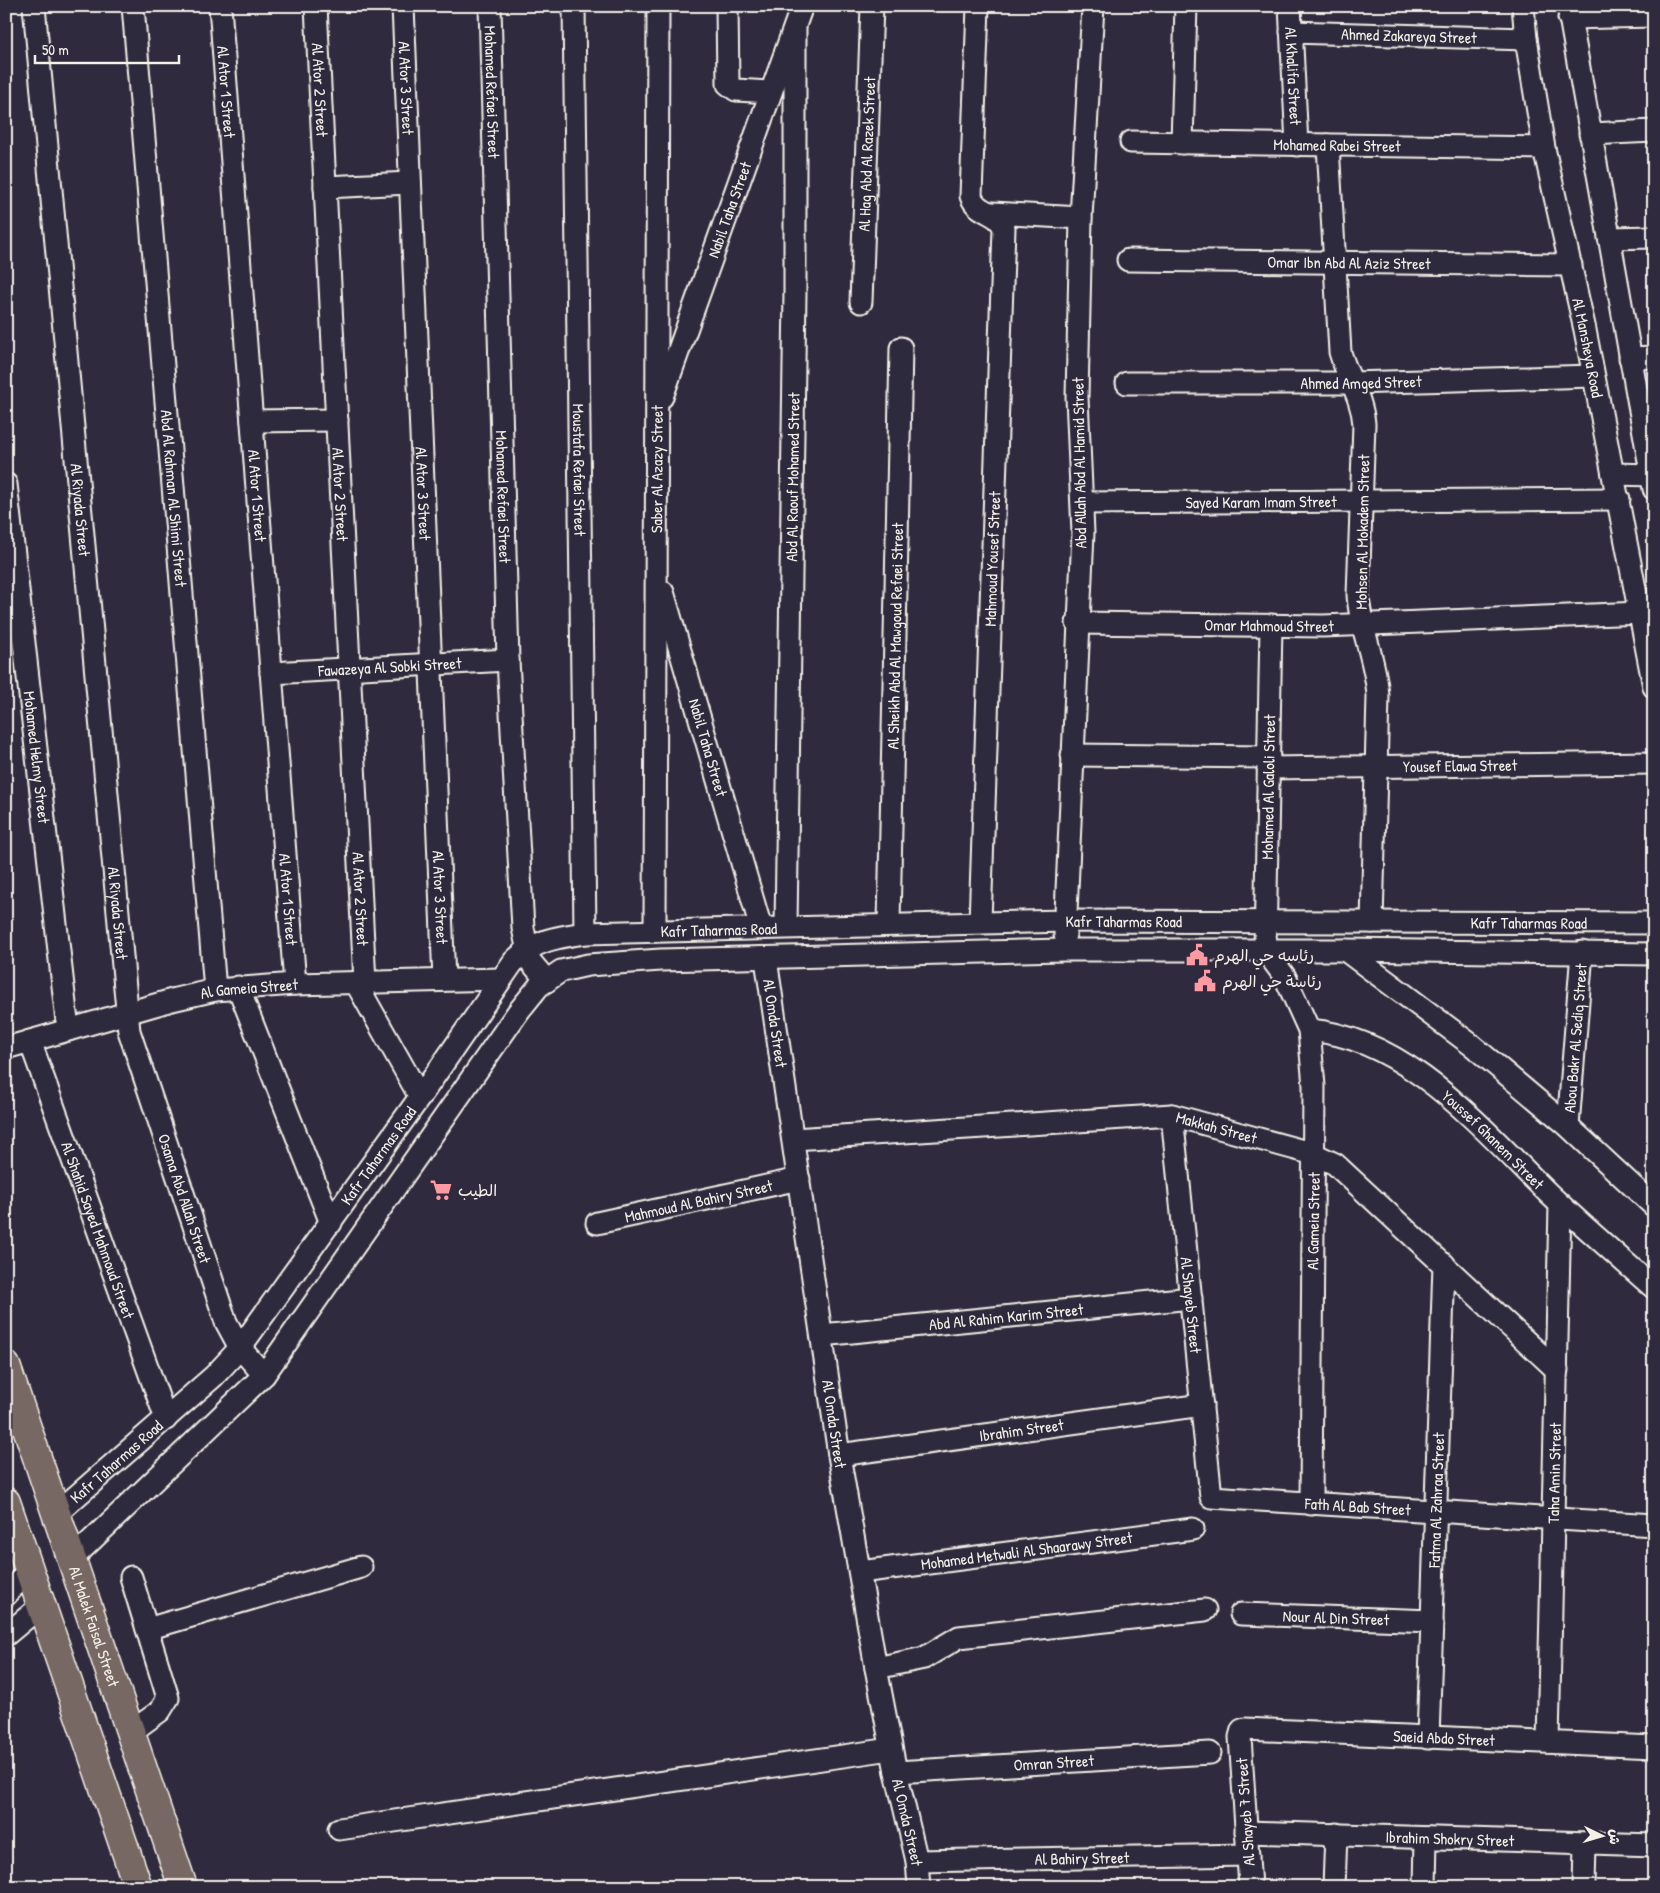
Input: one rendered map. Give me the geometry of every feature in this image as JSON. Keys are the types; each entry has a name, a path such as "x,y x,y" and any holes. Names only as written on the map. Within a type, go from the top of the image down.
{"main road":[{"name":"Al Malek Faisal Street","path":"6,1366 56,1514 73,1558 183,1887"},
{"path":"6,1502 138,1887"}],"street":[{"name":"Al Riyada Street","path":"34,6 127,1013"},
{"name":"Abd Al Rahman Al Shimi Street","path":"133,6 215,990"},
{"name":"Al Ator 1 Street","path":"220,6 296,984"},
{"name":"Al Ator 2 Street","path":"316,6 349,668 361,983 420,1097"},
{"name":"Al Ator 3 Street","path":"403,6 444,980"},
{"name":"Mohamed Refaei Street","path":"490,6 508,660 523,928 530,961 547,981"},
{"name":"Moustafa Refaei Street","path":"574,6 585,932"},
{"name":"Saber Al Azazy Street","path":"655,931 658,6"},
{"path":"728,6 728,84 736,90 771,92"},
{"name":"Nabil Taha Street","path":"657,413 802,6"},
{"name":"Al Hag Abd Al Razek Street","path":"861,302 872,6"},
{"name":"Mahmoud Yousef Street","path":"978,6 971,196 974,203 1002,222 1004,228 980,922"},
{"name":"Abd Allah Abd Al Hamid Street","path":"1064,950 1083,503 1076,419 1082,218 1093,6"},
{"path":"1182,143 1186,6"},
{"name":"Al Khalifa Street","path":"1290,6 1297,145"},
{"name":"Al Mansheya Road","path":"1523,6 1526,39 1544,148 1571,265 1619,499 1654,687"},
{"path":"1613,474 1653,479 1568,12 1654,16"},
{"name":"Abd Al Raouf Mohamed Street","path":"786,927 795,292 795,27"},
{"name":"Ahmed Zakareya Street","path":"1291,32 1526,39"},
{"path":"1590,134 1654,131"},
{"name":"Mohamed Rabei Street","path":"1130,142 1544,148"},
{"name":"Mohsen Al Mokadem Street","path":"1328,145 1340,352 1359,398 1363,413 1358,595 1362,624 1372,652 1377,681 1372,922"},
{"path":"325,187 410,183"},
{"path":"986,211 1082,218"},
{"path":"1609,238 1654,237"},
{"name":"Omar Ibn Abd Al Aziz Street","path":"1128,260 1334,264 1571,265"},
{"name":"Al Sheikh Abd Al Mawgoud Refaei Street","path":"889,924 900,348"},
{"path":"1630,358 1654,357"},
{"name":"Ahmed Amged Street","path":"1127,384 1352,383 1593,376"},
{"path":"252,421 337,420"},
{"name":"Mohamed Helmy Street","path":"6,484 68,1030"},
{"name":"Sayed Karam Imam Street","path":"1083,503 1619,499"},
{"name":"Nabil Taha Street","path":"656,568 761,928"},
{"name":"Omar Mahmoud Street","path":"1077,623 1362,624 1641,613"},
{"name":"Mohamed Al Galoli Street","path":"1265,950 1271,625"},
{"name":"Fawazeya Al Sobki Street","path":"271,672 508,660"},
{"name":"Yousef Elawa Street","path":"1072,754 1376,767 1654,763"},
{"name":"Kafr Taharmas Road","path":"56,1514 214,1376 240,1348 420,1097 501,978 526,949 543,940 585,932 980,922 1654,923"},
{"name":"Kafr Taharmas Road","path":"73,1558 264,1375 518,1012 547,981 561,971 588,964 661,960 766,959 1064,950 1345,950 1654,954"},
{"name":"Al Gameia Street","path":"1265,950 1285,976 1309,1030 1314,1086 1311,1504"},
{"path":"1345,950 1473,1046 1568,1126 1654,1206"},
{"name":"Abou Bakr Al Sediq Street","path":"1568,1126 1582,952"},
{"name":"Al Omda Street","path":"766,959 839,1455 891,1749 917,1861 920,1887"},
{"name":"Al Gameia Street","path":"6,1048 215,990 296,984 501,978"},
{"path":"238,987 331,1223"},
{"name":"Osama Abd Allah Street","path":"127,1013 133,1047 226,1322 240,1348 264,1375"},
{"name":"Youssef Ghanem Street","path":"1309,1030 1334,1032 1361,1041 1418,1072 1470,1118 1560,1205 1654,1288"},
{"name":"Al Shahid Sayed Mahmoud Street","path":"30,1041 166,1419"},
{"name":"Makkah Street","path":"793,1139 1172,1115 1314,1154 1334,1164 1444,1264 1556,1370"},
{"name":"Al Shayeb Street","path":"1172,1115 1211,1497"},
{"name":"Mahmoud Al Bahiry Street","path":"597,1223 798,1179"},
{"name":"Taha Amin Street","path":"1548,1742 1560,1205"},
{"name":"Fatma Al Zahraa Street","path":"1428,1738 1444,1264"},
{"name":"Abd Al Rahim Karim Street","path":"822,1335 1191,1298"},
{"name":"Ibrahim Street","path":"839,1455 1202,1405"},
{"name":"Fath Al Bab Street","path":"1211,1497 1654,1525"},
{"name":"Mohamed Metwali Al Shaarawy Street","path":"860,1572 1193,1529"},
{"path":"147,1629 361,1567"},
{"path":"6,1595 29,1570"},
{"path":"131,1576 168,1699 160,1710 131,1732"},
{"path":"6,1635 42,1605"},
{"path":"876,1668 924,1658 959,1637 1205,1610"},
{"name":"Nour Al Din Street","path":"1241,1614 1432,1621"},
{"name":"Saeid Abdo Street","path":"1240,1737 1242,1730 1249,1729 1654,1746"},
{"name":"Al Shayeb 7 Street","path":"1240,1737 1250,1887"},
{"path":"339,1829 891,1749"},
{"name":"Omran Street","path":"896,1772 1210,1753"},
{"name":"Ibrahim Shokry Street","path":"1246,1832 1654,1845"},
{"path":"1334,1887 1336,1834"},
{"path":"1425,1887 1426,1838"},
{"path":"1584,1887 1585,1843"},
{"name":"Al Bahiry Street","path":"917,1861 1248,1854"}],"place":[{"name":"رئاسه حي الهرم","path":"1197,955"},
{"name":"رئاسة حي الهرم","path":"1205,981"},
{"name":"الطيب","path":"441,1190"}]}
